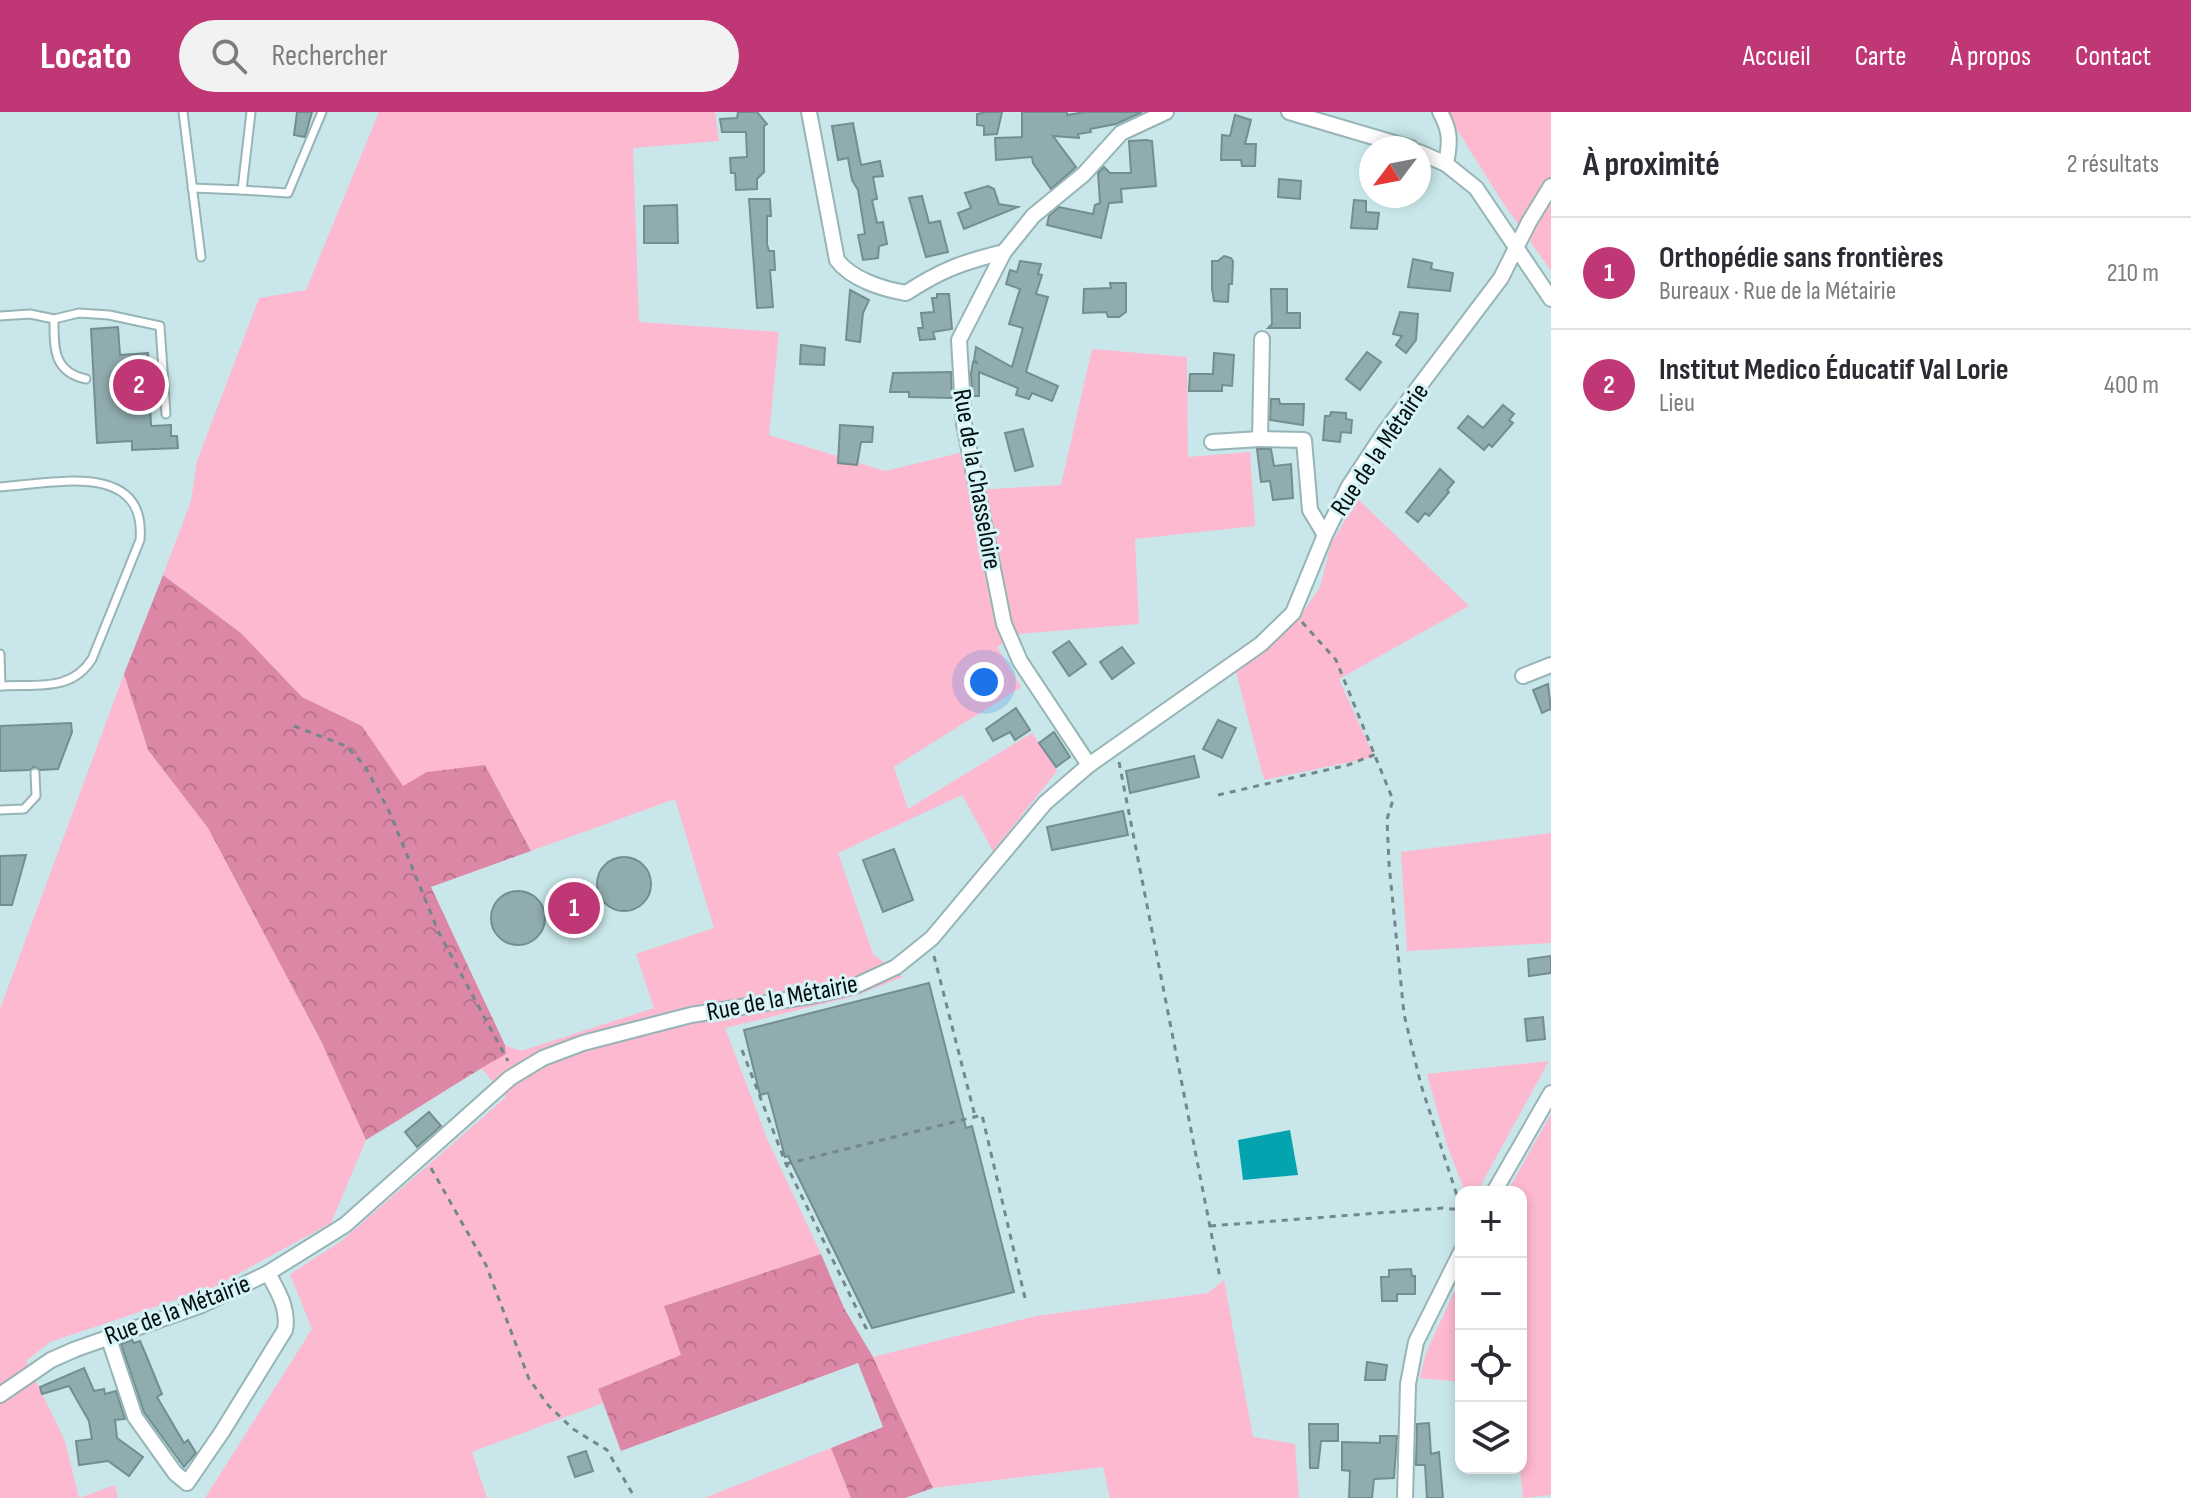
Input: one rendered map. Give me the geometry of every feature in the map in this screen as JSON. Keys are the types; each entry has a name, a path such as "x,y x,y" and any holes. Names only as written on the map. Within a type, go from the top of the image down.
{"street":[{"path":"809,112 837,260 845,270 889,290 906,293 962,262 1004,252"},
{"name":"Rue de la Chasseloire","path":"1089,765 1020,661 1004,624 964,424 959,340 1004,252 1033,216 1084,174 1121,133 1166,112"},
{"path":"1289,112 1370,136"},
{"path":"1440,112 1448,126 1450,141 1446,164"},
{"path":"1431,157 1446,164 1476,188 1551,299"},
{"name":"Rue de la Métairie","path":"0,1395 51,1360 108,1336 202,1305 268,1273 345,1225 518,1073 543,1058 583,1043 691,1015 855,986 896,967 924,944 1045,803 1089,765 1249,652 1293,613 1349,486 1384,433 1501,278 1551,186"},
{"path":"1260,439 1262,339"},
{"path":"1212,442 1304,440 1310,510 1325,535"},
{"path":"1523,676 1551,665"},
{"path":"1497,1186 1551,1093"},
{"path":"1405,1498 1408,1384 1416,1342 1458,1258"},
{"path":"108,1336 135,1417 175,1473 187,1483 285,1330 288,1316 268,1273"}],"lane":[{"path":"183,112 201,257"},
{"path":"242,190 251,112"},
{"path":"192,188 288,193 322,112"},
{"path":"0,316 30,314 54,319 79,313 109,315 160,326 166,414"},
{"path":"54,319 57,357 74,377 86,379"},
{"path":"0,487 91,480 110,485 133,502 141,527 140,540 84,672 72,681 1,686 0,654"},
{"path":"0,810 24,809 36,796 35,773"}],"path":[{"path":"1293,613 1336,660 1393,800 1387,819 1404,1014 1421,1085 1455,1190"},
{"path":"294,726 346,746 365,766 389,811 439,933 496,1042 518,1073"},
{"path":"1116,746 1220,1278"},
{"path":"1218,795 1348,765 1376,754"},
{"path":"924,944 935,957 975,1117"},
{"path":"742,1050 786,1164 867,1330"},
{"path":"786,1164 982,1115 1025,1298"},
{"path":"423,1154 486,1265 529,1379 548,1405 573,1429 607,1450 635,1498"},
{"path":"1210,1226 1455,1209"}],"shaded area":[{"path":"379,112 715,112 719,141 633,148 639,322 779,332 769,435 885,471 964,452 972,490 1061,485 1092,349 1187,357 1188,457 1250,452 1255,526 1135,539 1139,624 1017,634 997,647 1021,687 894,767 908,809 1032,733 1057,771 993,851 962,795 838,853 873,954 903,977 855,996 725,1028 768,1141 821,1254 664,1306 682,1355 598,1389 603,1403 472,1452 487,1498 205,1498 312,1329 290,1274 340,1242 506,1097 481,1068 506,1054 505,1045 521,1051 654,1008 636,954 714,928 675,799 531,851 485,765 403,787 362,726 302,697 241,633 163,575 191,501 197,461 259,298 306,290"},
{"path":"1446,112 1551,112 1551,271 1503,203"},
{"path":"1358,499 1469,606 1339,679 1374,757 1264,780 1236,672 1299,618 1320,587 1331,544"},
{"path":"124,674 148,750 208,828 321,1041 366,1140 331,1223 214,1287 50,1342 26,1361 65,1441 79,1498 0,1498 0,1009"},
{"path":"1551,833 1551,943 1407,951 1401,852"},
{"path":"1549,1061 1480,1186 1463,1186 1447,1145 1427,1074"},
{"path":"1551,1114 1551,1495 1523,1498 1521,1474 1527,1474 1527,1186 1510,1186"},
{"path":"1224,1280 1253,1437 1295,1444 1299,1498 1110,1498 1103,1467 933,1488 873,1357 1036,1316 1208,1293"},
{"path":"1455,1290 1455,1381 1420,1378 1426,1353"},
{"path":"831,1448 851,1498 704,1498"},
{"path":"115,1485 118,1498 79,1498"}],"green space":[{"path":"163,575 241,633 302,697 362,726 403,786 427,772 485,765 531,851 431,887 505,1045 506,1054 366,1140 321,1041 208,828 148,750 124,674"},
{"path":"821,1254 844,1308 873,1357 933,1488 905,1498 851,1498 831,1448 883,1427 858,1363 621,1451 598,1389 681,1355 664,1306"}],"water":[{"path":"1290,1130 1298,1175 1243,1180 1238,1140"}],"building":[{"path":"297,112 312,112 305,137 294,135"},
{"path":"738,112 757,112 767,124 764,126 764,172 757,179 757,189 736,190 735,173 731,173 730,158 747,157 746,132 722,132 720,119 737,118"},
{"path":"1002,112 997,134 984,135 984,126 977,125 977,114"},
{"path":"1022,112 1067,112 1067,115 1142,112 1116,124 1090,129 1091,132 1078,134 1079,138 1053,136 1076,167 1051,189 1032,157 996,160 995,138 1022,137"},
{"path":"1235,115 1251,120 1245,144 1256,144 1255,166 1242,166 1241,160 1221,160 1222,135 1230,136"},
{"path":"853,123 861,165 880,161 883,176 873,177 877,199 872,200 877,223 883,222 887,244 879,246 878,258 863,260 858,235 865,234 858,190 852,180 848,158 838,160 832,126"},
{"path":"1129,141 1152,141 1156,186 1121,189 1122,202 1109,203 1101,238 1047,225 1049,216 1059,207 1093,214 1095,205 1100,203 1098,173 1104,167 1110,173 1131,173"},
{"path":"1279,179 1301,181 1300,199 1278,197"},
{"path":"988,186 994,189 999,204 1018,207 964,229 958,213 971,208 965,193"},
{"path":"922,196 929,223 940,221 948,252 926,257 909,198"},
{"path":"749,199 770,199 767,244 769,251 774,251 775,270 770,270 773,307 757,308"},
{"path":"1354,200 1359,200 1359,208 1366,208 1366,212 1379,213 1377,229 1351,228"},
{"path":"677,205 678,243 644,243 644,206"},
{"path":"1224,256 1233,261 1228,302 1214,301 1212,289 1212,261"},
{"path":"1413,259 1432,263 1431,269 1453,273 1450,291 1408,287"},
{"path":"1020,261 1041,264 1038,274 1042,275 1036,294 1048,297 1026,372 1058,386 1052,401 1032,393 1029,399 1016,395 1018,388 979,372 979,396 972,396 973,362 978,363 974,360 976,347 1012,367 1023,328 1009,324 1020,289 1006,284 1010,270 1017,272"},
{"path":"1110,283 1126,283 1126,312 1119,317 1108,317 1106,312 1083,313 1084,289 1111,288"},
{"path":"1271,289 1287,289 1287,313 1300,313 1300,328 1268,328 1272,324"},
{"path":"850,290 869,300 863,313 860,342 846,340"},
{"path":"937,294 949,294 952,329 933,332 935,339 920,340 918,328 923,328 921,313 934,312 932,298 937,298"},
{"path":"1400,312 1418,314 1416,340 1406,353 1396,345 1402,336 1393,334"},
{"path":"118,327 120,355 148,353 151,426 171,425 171,436 177,436 178,448 132,450 132,441 97,443 91,329"},
{"path":"801,345 825,348 824,365 800,364"},
{"path":"1367,352 1381,362 1360,390 1346,379"},
{"path":"1214,353 1234,355 1232,386 1222,385 1222,391 1189,391 1190,374 1213,374"},
{"path":"951,372 952,398 909,397 909,392 890,392 893,373"},
{"path":"1271,399 1279,399 1280,404 1304,404 1303,425 1270,420"},
{"path":"1503,405 1514,414 1509,420 1513,423 1492,447 1489,444 1484,450 1458,428 1468,416 1483,428"},
{"path":"1331,412 1346,413 1346,419 1352,420 1351,433 1341,432 1340,442 1323,440 1325,416 1330,416"},
{"path":"840,425 873,427 872,442 861,442 857,465 838,463"},
{"path":"1023,429 1033,466 1015,471 1005,433"},
{"path":"1257,449 1271,449 1274,466 1291,464 1293,498 1273,500 1270,481 1261,482"},
{"path":"1440,469 1454,482 1429,516 1425,513 1418,522 1406,512"},
{"path":"1069,641 1086,664 1069,676 1053,652"},
{"path":"1122,647 1134,663 1112,679 1100,662"},
{"path":"1548,684 1551,709 1542,713 1533,690"},
{"path":"1016,708 1030,730 1015,740 1010,732 993,741 986,729"},
{"path":"1218,720 1236,728 1222,758 1203,749"},
{"path":"71,723 72,732 58,769 40,770 34,767 0,771 0,726"},
{"path":"1054,732 1070,757 1056,767 1039,743"},
{"path":"1194,756 1199,777 1130,793 1126,771"},
{"path":"1123,811 1128,835 1052,850 1047,827"},
{"path":"894,849 913,900 883,912 863,860"},
{"path":"26,855 12,905 0,905 0,856"},
{"path":"624,857 643,865 651,884 643,903 624,911 605,903 597,884 605,865"},
{"path":"518,891 537,899 545,918 537,937 518,945 499,937 491,918 499,899"},
{"path":"1551,956 1551,973 1529,976 1528,959"},
{"path":"929,983 966,1128 972,1126 1014,1292 872,1328 788,1156 785,1157 768,1093 760,1095 744,1030"},
{"path":"1543,1017 1545,1039 1527,1041 1525,1019"},
{"path":"429,1112 441,1126 417,1147 405,1132"},
{"path":"1411,1269 1412,1276 1415,1276 1415,1294 1397,1294 1397,1301 1382,1301 1381,1277 1389,1277 1389,1270"},
{"path":"132,1340 134,1343 140,1341 162,1394 157,1397 184,1443 188,1440 196,1453 184,1467 144,1412 121,1344"},
{"path":"1367,1362 1387,1365 1385,1380 1365,1380"},
{"path":"84,1368 94,1391 104,1389 105,1394 116,1391 125,1419 115,1420 117,1438 143,1457 129,1476 108,1461 79,1465 76,1441 92,1439 89,1421 69,1386 42,1394 40,1387"},
{"path":"1429,1423 1431,1454 1439,1452 1443,1498 1427,1498 1425,1465 1416,1465 1417,1424"},
{"path":"1309,1424 1338,1424 1338,1441 1321,1441 1318,1468 1310,1468"},
{"path":"1380,1436 1397,1436 1394,1478 1374,1479 1372,1498 1349,1498 1350,1471 1342,1470 1342,1442 1380,1443"},
{"path":"586,1451 593,1471 575,1477 568,1457"}],"place":[{"name":"Institut Medico Éducatif Val Lorie","path":"139,385"},
{"name":"Orthopédie sans frontières","path":"574,908"}]}
